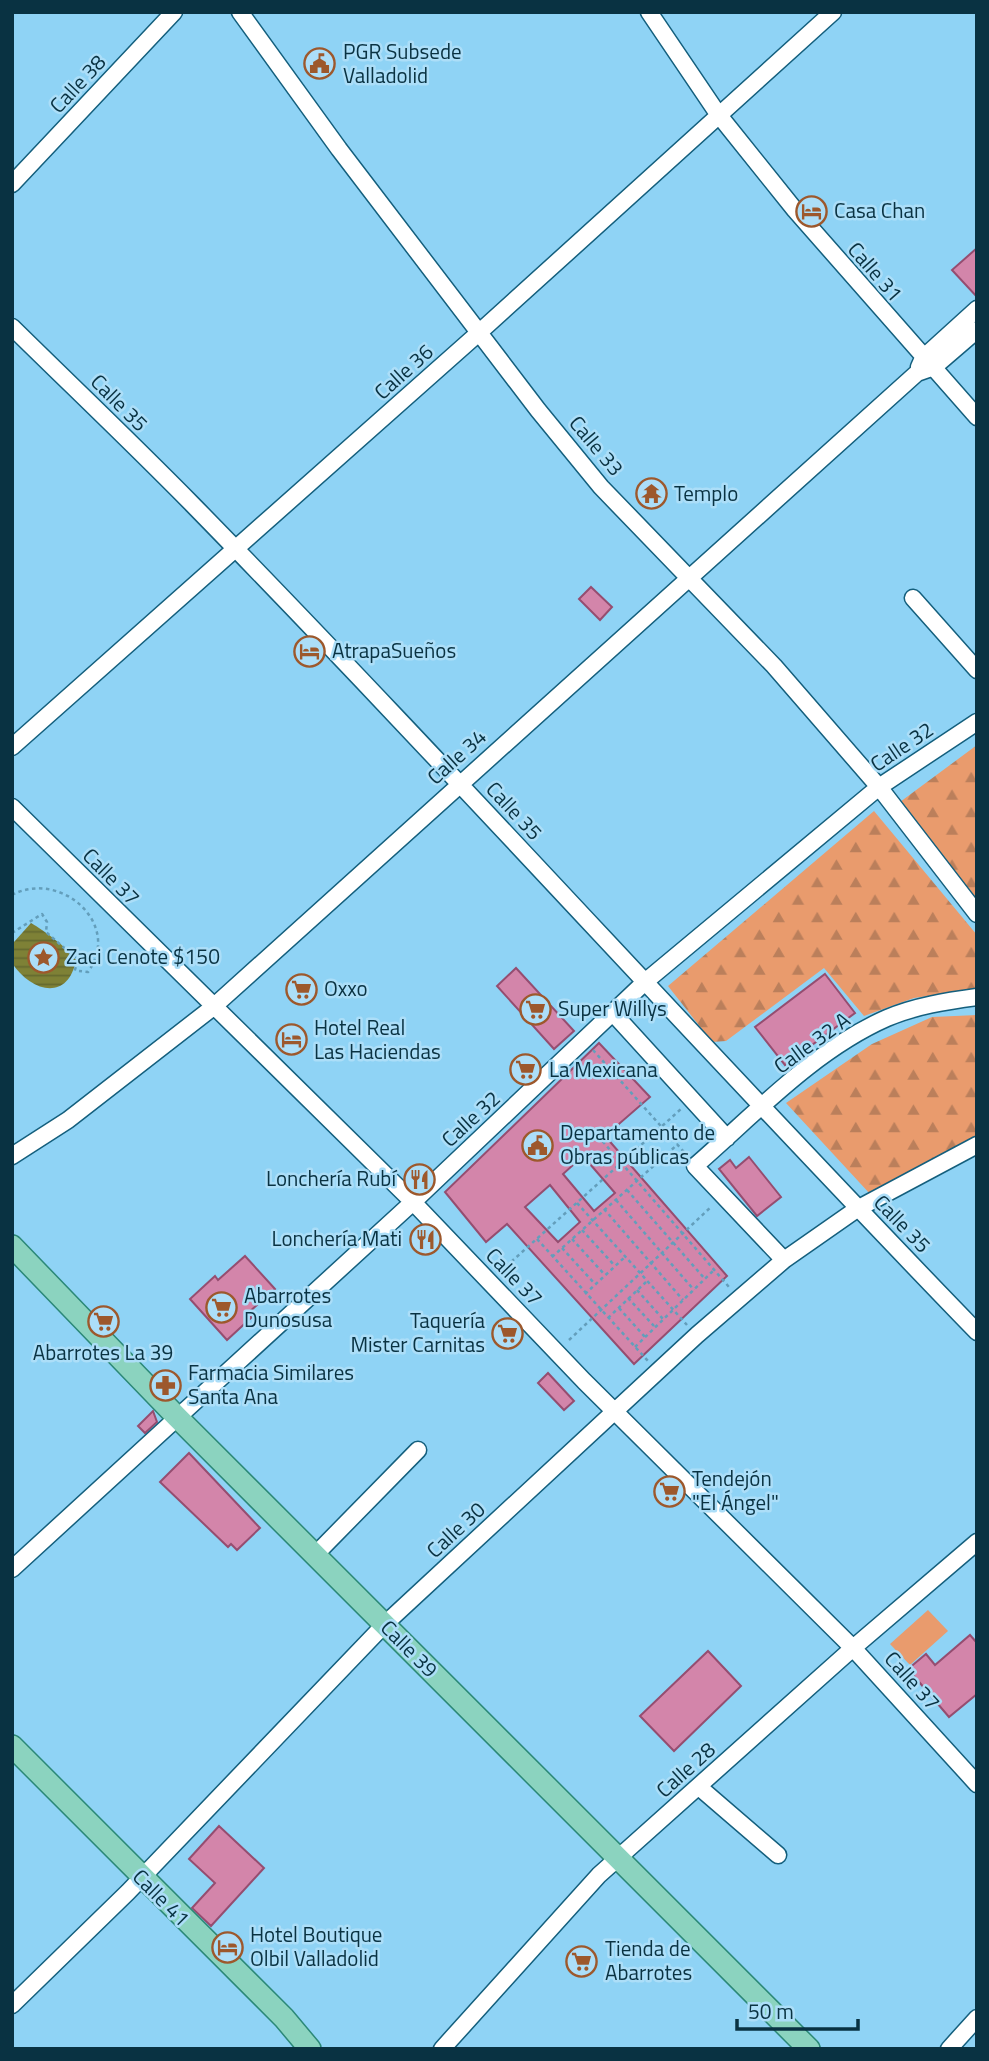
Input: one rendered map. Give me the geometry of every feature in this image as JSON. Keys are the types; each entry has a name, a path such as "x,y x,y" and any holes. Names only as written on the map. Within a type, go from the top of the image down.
{"main road":[{"name":"Calle 39","path":"12,1245 177,1417 808,2049"},
{"name":"Calle 41","path":"12,1746 141,1878 284,2018 310,2049"}],"street":[{"name":"Calle 38","path":"12,184 174,12"},
{"name":"Calle 33","path":"240,12 339,149 538,410 601,487 774,666 879,787 977,914"},
{"name":"Calle 31","path":"649,12 719,114 839,264 925,366 977,417"},
{"name":"Calle 36","path":"12,747 481,332 719,114 815,18 833,12"},
{"name":"Calle 34","path":"12,1156 68,1120 212,1008 925,366 977,309"},
{"name":"Calle 35","path":"12,327 235,550 459,783 857,1209 977,1332"},
{"name":"Calle 34","path":"925,366 977,330"},
{"path":"913,598 977,670"},
{"name":"Calle 32","path":"12,1569 413,1202 646,981 879,787 977,722"},
{"name":"Calle 37","path":"12,807 212,1008 413,1202 615,1412 853,1647 977,1784"},
{"name":"Calle 32 A","path":"695,1166 761,1107 845,1041 888,1018 921,1007 977,997"},
{"path":"613,1013 727,1138"},
{"name":"Calle 30","path":"12,2005 141,1878 384,1625 697,1335 784,1260 857,1209 977,1145"},
{"path":"695,1166 784,1260"},
{"path":"316,1554 418,1450"},
{"name":"Calle 28","path":"442,2049 618,1858 853,1647 977,1542"},
{"path":"699,1787 778,1855"},
{"path":"949,2049 977,2018"}],"path":[{"path":"12,895 21,890 51,890 70,895 95,923 99,934 98,958 88,972 79,971"},
{"path":"12,933 41,914 47,922 46,932 75,954 78,960 74,973"},
{"path":"584,1041 662,1125 695,1166"},
{"path":"489,1282 692,1100"},
{"path":"598,1136 740,1300"},
{"path":"552,1256 678,1144"},
{"path":"627,1190 705,1279"},
{"path":"556,1352 650,1261 722,1197"},
{"path":"615,1199 694,1290"},
{"path":"577,1203 697,1335"},
{"path":"604,1209 683,1300"},
{"path":"582,1230 615,1266"},
{"path":"572,1238 605,1275"},
{"path":"537,1239 657,1371"},
{"path":"562,1248 595,1284"},
{"path":"585,1294 625,1256"},
{"path":"635,1347 715,1269"},
{"path":"608,1318 647,1281"},
{"path":"637,1290 663,1319"},
{"path":"628,1298 654,1327"},
{"path":"618,1308 645,1337"}],"green space":[{"path":"977,745 977,899 900,802"},
{"path":"874,811 977,935 977,989 914,998 864,1016 824,968 726,1041 712,1042 668,986"},
{"path":"977,1015 977,1136 871,1195 786,1103 872,1044 932,1017"},
{"path":"928,1610 948,1631 910,1665 890,1644"}],"shaded area":[{"name":"Zaci Cenote $150","path":"31,923 76,960 72,973 57,987 38,986 29,981 12,963 14,942"}],"building":[{"path":"977,248 977,297 952,270"},
{"path":"591,587 612,607 600,620 579,599"},
{"name":"Super Willys","path":"516,968 574,1031 554,1049 497,986"},
{"path":"825,974 855,1013 785,1065 755,1027"},
{"path":"599,1043 650,1097 605,1136 727,1276 634,1364 507,1224 486,1242 445,1192","holes":["583,1156 615,1193 594,1211 563,1174","550,1185 580,1222 558,1242 525,1207"]},
{"path":"749,1157 781,1197 757,1216 719,1169 730,1160 736,1168"},
{"path":"245,1256 275,1289 248,1313 252,1317 227,1340 190,1299 215,1276 218,1280"},
{"path":"548,1373 574,1401 564,1410 538,1383"},
{"path":"153,1411 157,1422 145,1433 138,1426"},
{"path":"189,1453 260,1528 237,1550 231,1544 228,1547 160,1482"},
{"path":"970,1635 977,1643 977,1694 949,1717 908,1669 926,1654 935,1665"},
{"path":"708,1651 741,1686 674,1751 640,1716"},
{"path":"219,1826 264,1868 211,1926 192,1908 215,1883 189,1859"}],"place":[{"name":"PGR Subsede Valladolid","path":"320,64"},
{"name":"Casa Chan","path":"811,211"},
{"name":"Templo","path":"651,494"},
{"name":"AtrapaSueños","path":"309,651"},
{"name":"Zaci Cenote $150","path":"43,957"},
{"name":"Oxxo","path":"301,989"},
{"name":"Super Willys","path":"535,1009"},
{"name":"Hotel Real Las Haciendas","path":"291,1040"},
{"name":"La Mexicana","path":"526,1070"},
{"name":"Departamento de Obras públicas","path":"537,1145"},
{"name":"Lonchería Rubí","path":"419,1179"},
{"name":"Lonchería Mati","path":"425,1239"},
{"name":"Abarrotes Dunosusa","path":"221,1308"},
{"name":"Abarrotes La 39","path":"103,1321"},
{"name":"Taquería Mister Carnitas","path":"508,1333"},
{"name":"Farmacia Similares Santa Ana","path":"165,1385"},
{"name":"Tendejón \"El Ángel\"","path":"669,1491"},
{"name":"Hotel Boutique Olbil Valladolid","path":"227,1947"},
{"name":"Tienda de Abarrotes","path":"582,1961"}]}
